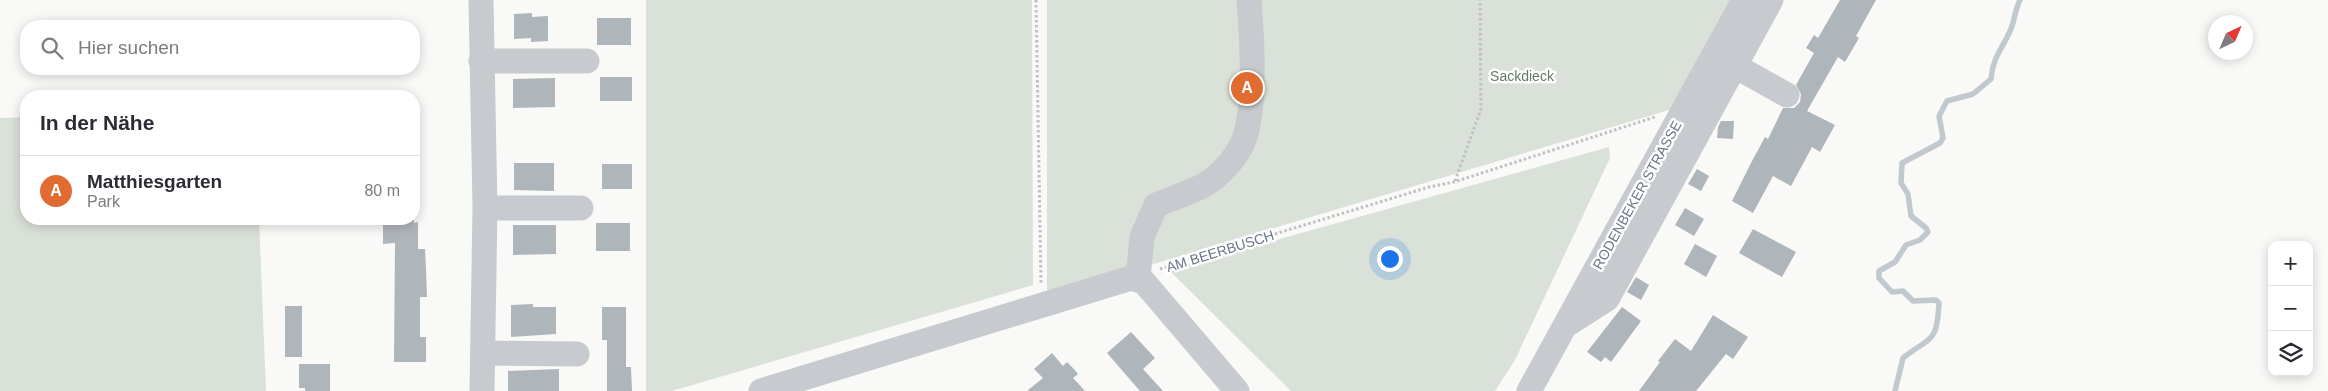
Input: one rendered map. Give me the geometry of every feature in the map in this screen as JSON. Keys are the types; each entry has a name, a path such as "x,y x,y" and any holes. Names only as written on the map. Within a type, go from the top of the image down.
{"street":[{"path":"481,0 485,208 482,391"},
{"path":"1138,278 1142,237 1156,205 1206,184 1236,155 1244,138 1250,104 1251,32 1249,0"},
{"name":"RODENBEKER STRASSE","path":"1529,391 1744,0"},
{"path":"1565,325 1607,300 1771,0"},
{"path":"481,61 587,61"},
{"path":"1735,66 1787,95"},
{"path":"485,208 581,208"},
{"path":"761,391 1131,278 1138,278 1144,282 1238,391"},
{"path":"483,353 577,354"}],"path":[{"path":"1036,0 1041,304"},
{"path":"1454,182 1481,109 1480,0"},
{"name":"AM BEERBUSCH","path":"1138,278 1147,273 1429,187 1454,182 1666,113 1680,118"}],"green space":[{"path":"646,0 1032,0 1033,285 672,391 646,391"},
{"name":"Sackdieck","path":"1047,0 1736,0 1679,107 1047,296"},
{"path":"20,117 20,225 259,225 266,391 0,391 0,118"},
{"path":"1609,147 1610,158 1515,360 1495,391 1291,391 1169,270"}],"building":[{"path":"1840,0 1876,0 1856,36 1859,38 1845,62 1838,57 1807,111 1835,125 1820,152 1812,147 1791,186 1773,176 1753,213 1732,201 1765,137 1768,139 1783,108 1794,108 1800,102 1801,94 1796,85 1814,53 1806,48 1814,35 1818,38"},
{"path":"532,13 532,17 548,16 548,41 531,42 531,38 514,39 514,14"},
{"path":"597,18 631,18 631,45 597,45"},
{"path":"600,77 632,77 632,101 600,101"},
{"path":"555,78 555,107 513,108 513,79"},
{"path":"1721,121 1734,121 1733,139 1717,138 1718,127"},
{"path":"514,163 554,163 554,191 514,190"},
{"path":"602,164 632,164 632,189 602,189"},
{"path":"1697,169 1709,176 1701,191 1688,184"},
{"path":"1685,208 1704,219 1694,236 1675,225"},
{"path":"596,223 630,223 630,251 596,251"},
{"path":"383,225 418,225 418,249 425,249 427,297 420,297 420,337 426,337 426,362 394,362 395,243 383,244"},
{"path":"513,225 556,225 556,254 513,255"},
{"path":"1753,229 1796,252 1782,277 1739,253"},
{"path":"1695,244 1717,256 1706,277 1684,264"},
{"path":"1636,277 1649,285 1641,300 1627,292"},
{"path":"533,304 533,307 556,307 556,334 511,337 511,305"},
{"path":"285,306 302,306 302,357 285,357"},
{"path":"602,307 626,307 626,367 631,367 632,391 607,391 607,340 602,340"},
{"path":"1622,307 1641,321 1611,362 1605,357 1601,362 1587,352"},
{"path":"1713,315 1748,337 1733,359 1726,354 1696,391 1639,391 1675,339 1691,351"},
{"path":"1131,332 1155,358 1143,369 1163,391 1140,391 1107,353"},
{"path":"1052,353 1063,366 1067,362 1073,368 1078,374 1073,378 1085,391 1027,391 1043,378 1034,369"},
{"path":"299,364 330,364 330,391 305,391 305,388 299,388"},
{"path":"559,369 559,391 508,391 508,371"}],"waterway":[{"path":"1895,391 1903,358 1931,338 1934,333 1939,303 1936,300 1913,301 1903,291 1892,292 1879,278 1879,271 1895,262 1906,245 1920,240 1928,232 1926,228 1911,216 1908,194 1901,183 1902,163 1940,143 1943,138 1939,116 1947,101 1973,94 1991,79 1994,62 2013,23 2020,0"}],"place":[{"name":"Matthiesgarten","path":"1247,88"}]}
